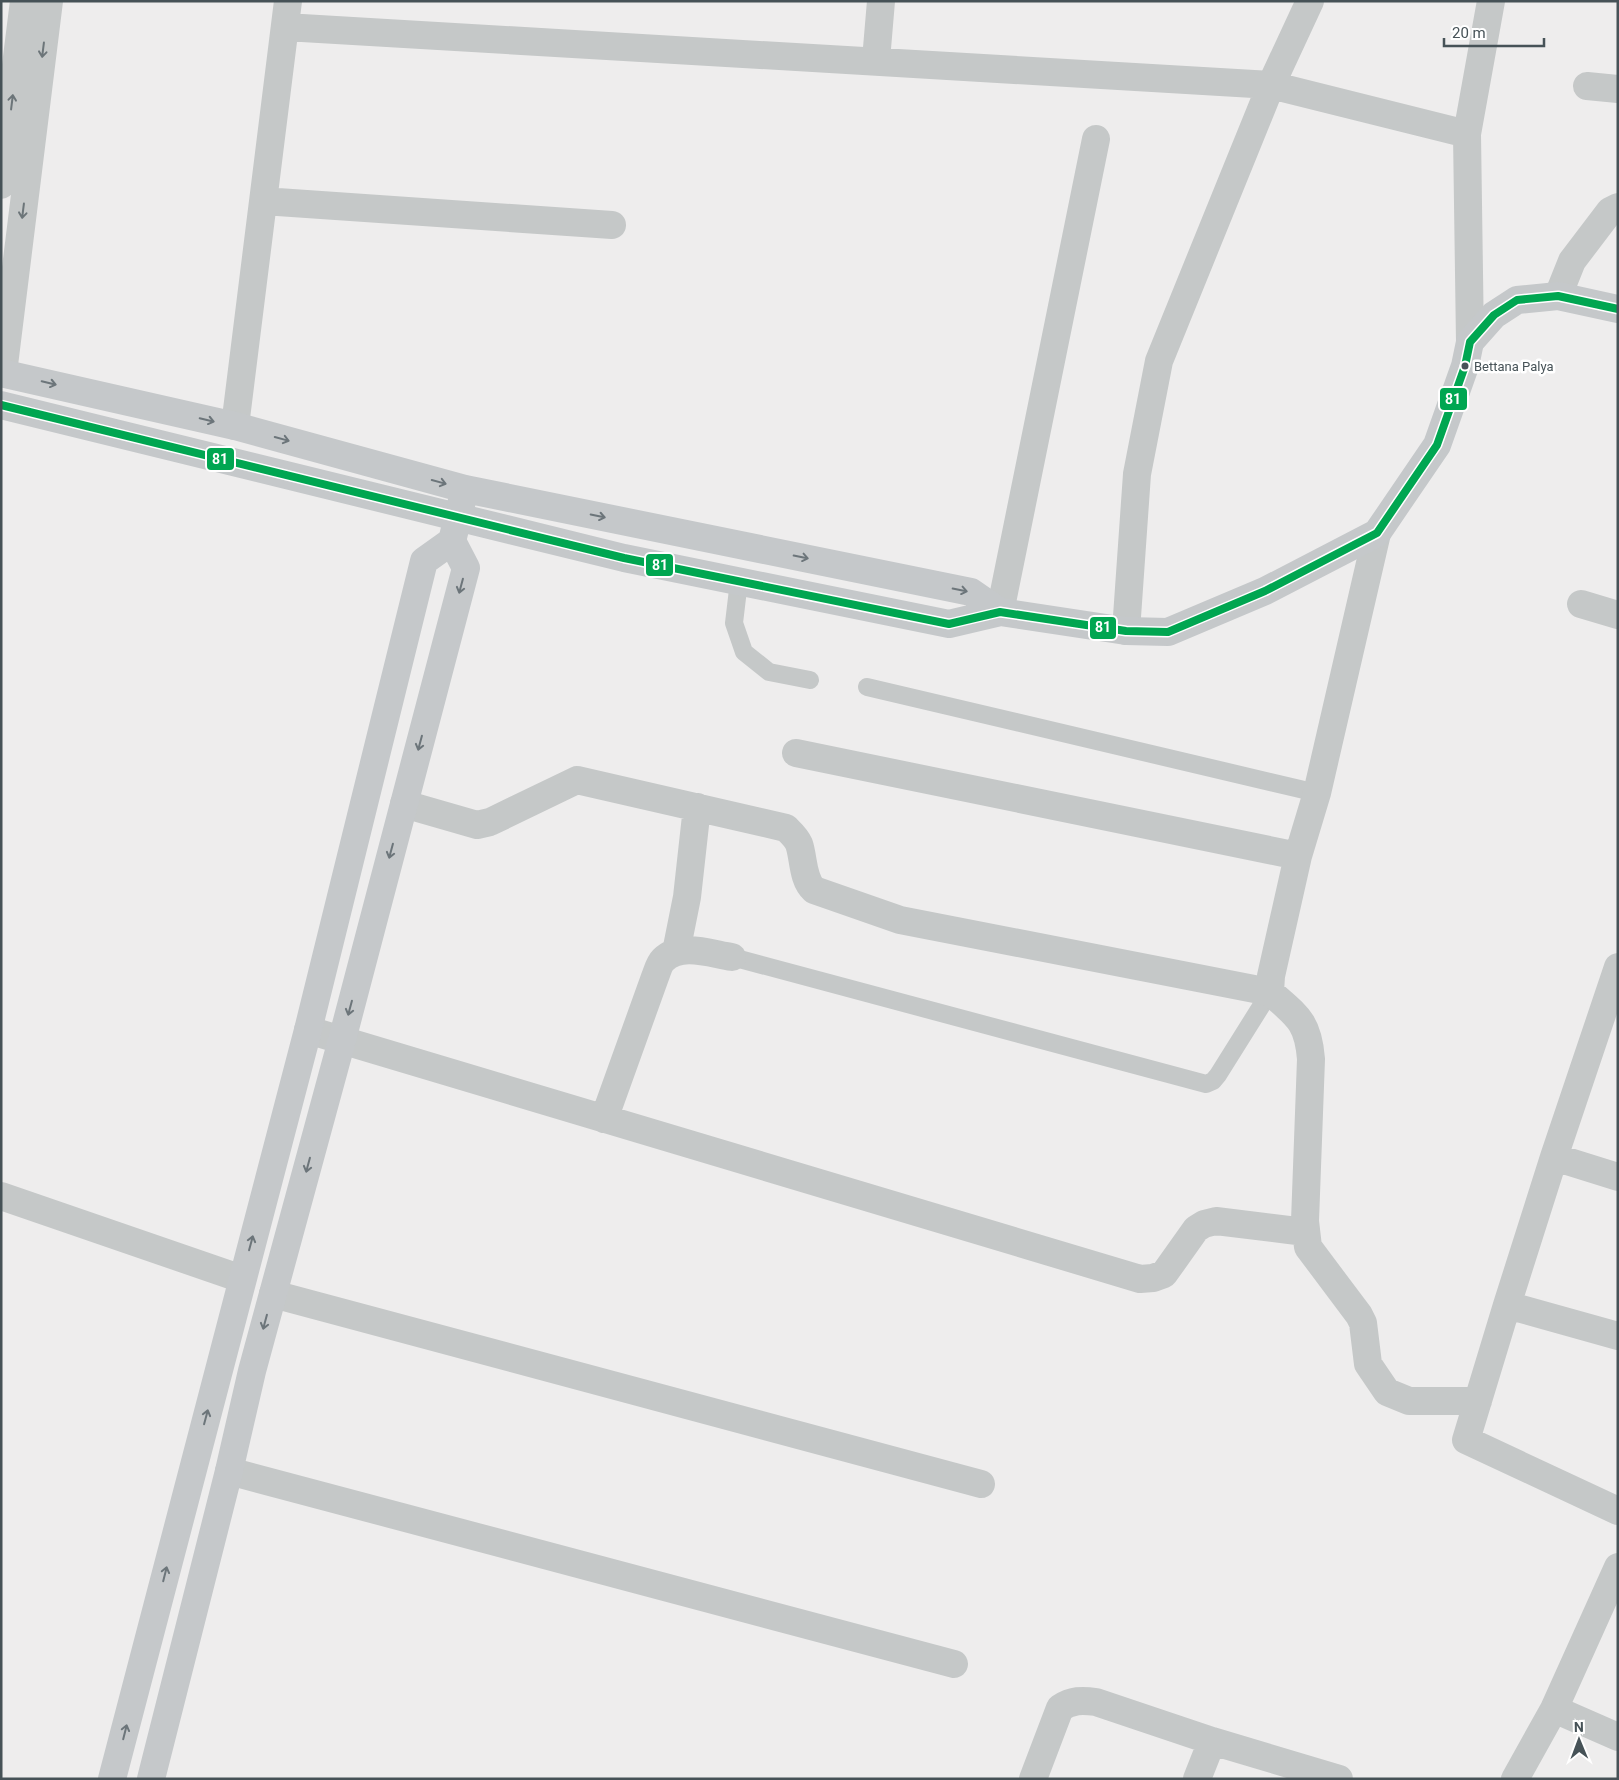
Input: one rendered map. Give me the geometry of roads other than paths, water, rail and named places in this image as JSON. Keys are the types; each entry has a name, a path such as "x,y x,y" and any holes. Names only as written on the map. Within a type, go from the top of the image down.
{"street":[{"path":"24,1 13,145 2,373 235,426 465,489 971,592 1000,612"},
{"path":"1,185 13,145 49,1"},
{"path":"876,60 881,1"},
{"path":"1126,631 1137,474 1159,361 1271,84 1310,1"},
{"path":"1270,992 1271,976 1298,856 1317,793 1377,533 1438,445 1465,366 1470,342 1467,134 1492,1"},
{"path":"235,426 286,14 876,60 1271,84 1467,134"},
{"path":"1587,86 1618,89"},
{"path":"1000,612 1096,139"},
{"path":"263,201 612,225"},
{"path":"1558,296 1572,261 1610,211 1618,207"},
{"path":"1470,342 1494,315 1517,300 1558,296 1618,309"},
{"path":"1,405 455,529 624,558 949,624 1000,612 1126,631 1168,632 1265,591 1377,533"},
{"path":"151,1779 229,1471 252,1371 342,1040 466,568 455,529 465,489"},
{"path":"112,1779 308,1030 424,560 455,529"},
{"path":"1581,604 1618,615"},
{"path":"796,753 1298,856"},
{"path":"404,804 477,825 490,822 577,780 786,828 795,837 799,845 808,881 814,890 900,920 1270,992 1297,1016 1305,1027 1310,1043 1306,1232 1308,1247 1360,1315 1363,1323 1368,1364 1387,1392 1409,1401 1478,1401"},
{"path":"676,952 687,897 697,807"},
{"path":"604,1119 662,960 676,952 689,950 732,957"},
{"path":"1618,967 1611,1012 1554,1157 1466,1440 1618,1512"},
{"path":"308,1030 1140,1280 1164,1274 1196,1229 1204,1224 1216,1221 1306,1232"},
{"path":"1554,1157 1618,1177"},
{"path":"1,1196 242,1279"},
{"path":"273,1294 981,1484"},
{"path":"1507,1305 1618,1336"},
{"path":"229,1471 954,1664"},
{"path":"1515,1779 1554,1709 1618,1567"},
{"path":"1033,1779 1060,1708 1068,1703 1081,1700 1096,1702 1212,1741 1339,1779"},
{"path":"1554,1709 1618,1737"},
{"path":"1197,1779 1212,1741"}],"lane":[{"path":"739,581 734,623 744,652 770,672 810,680"},
{"path":"867,687 1317,793"},
{"path":"732,957 1206,1084 1213,1081 1218,1075 1270,992"}],"place":[{"name":"Bettana Palya","path":"1465,366"}]}
